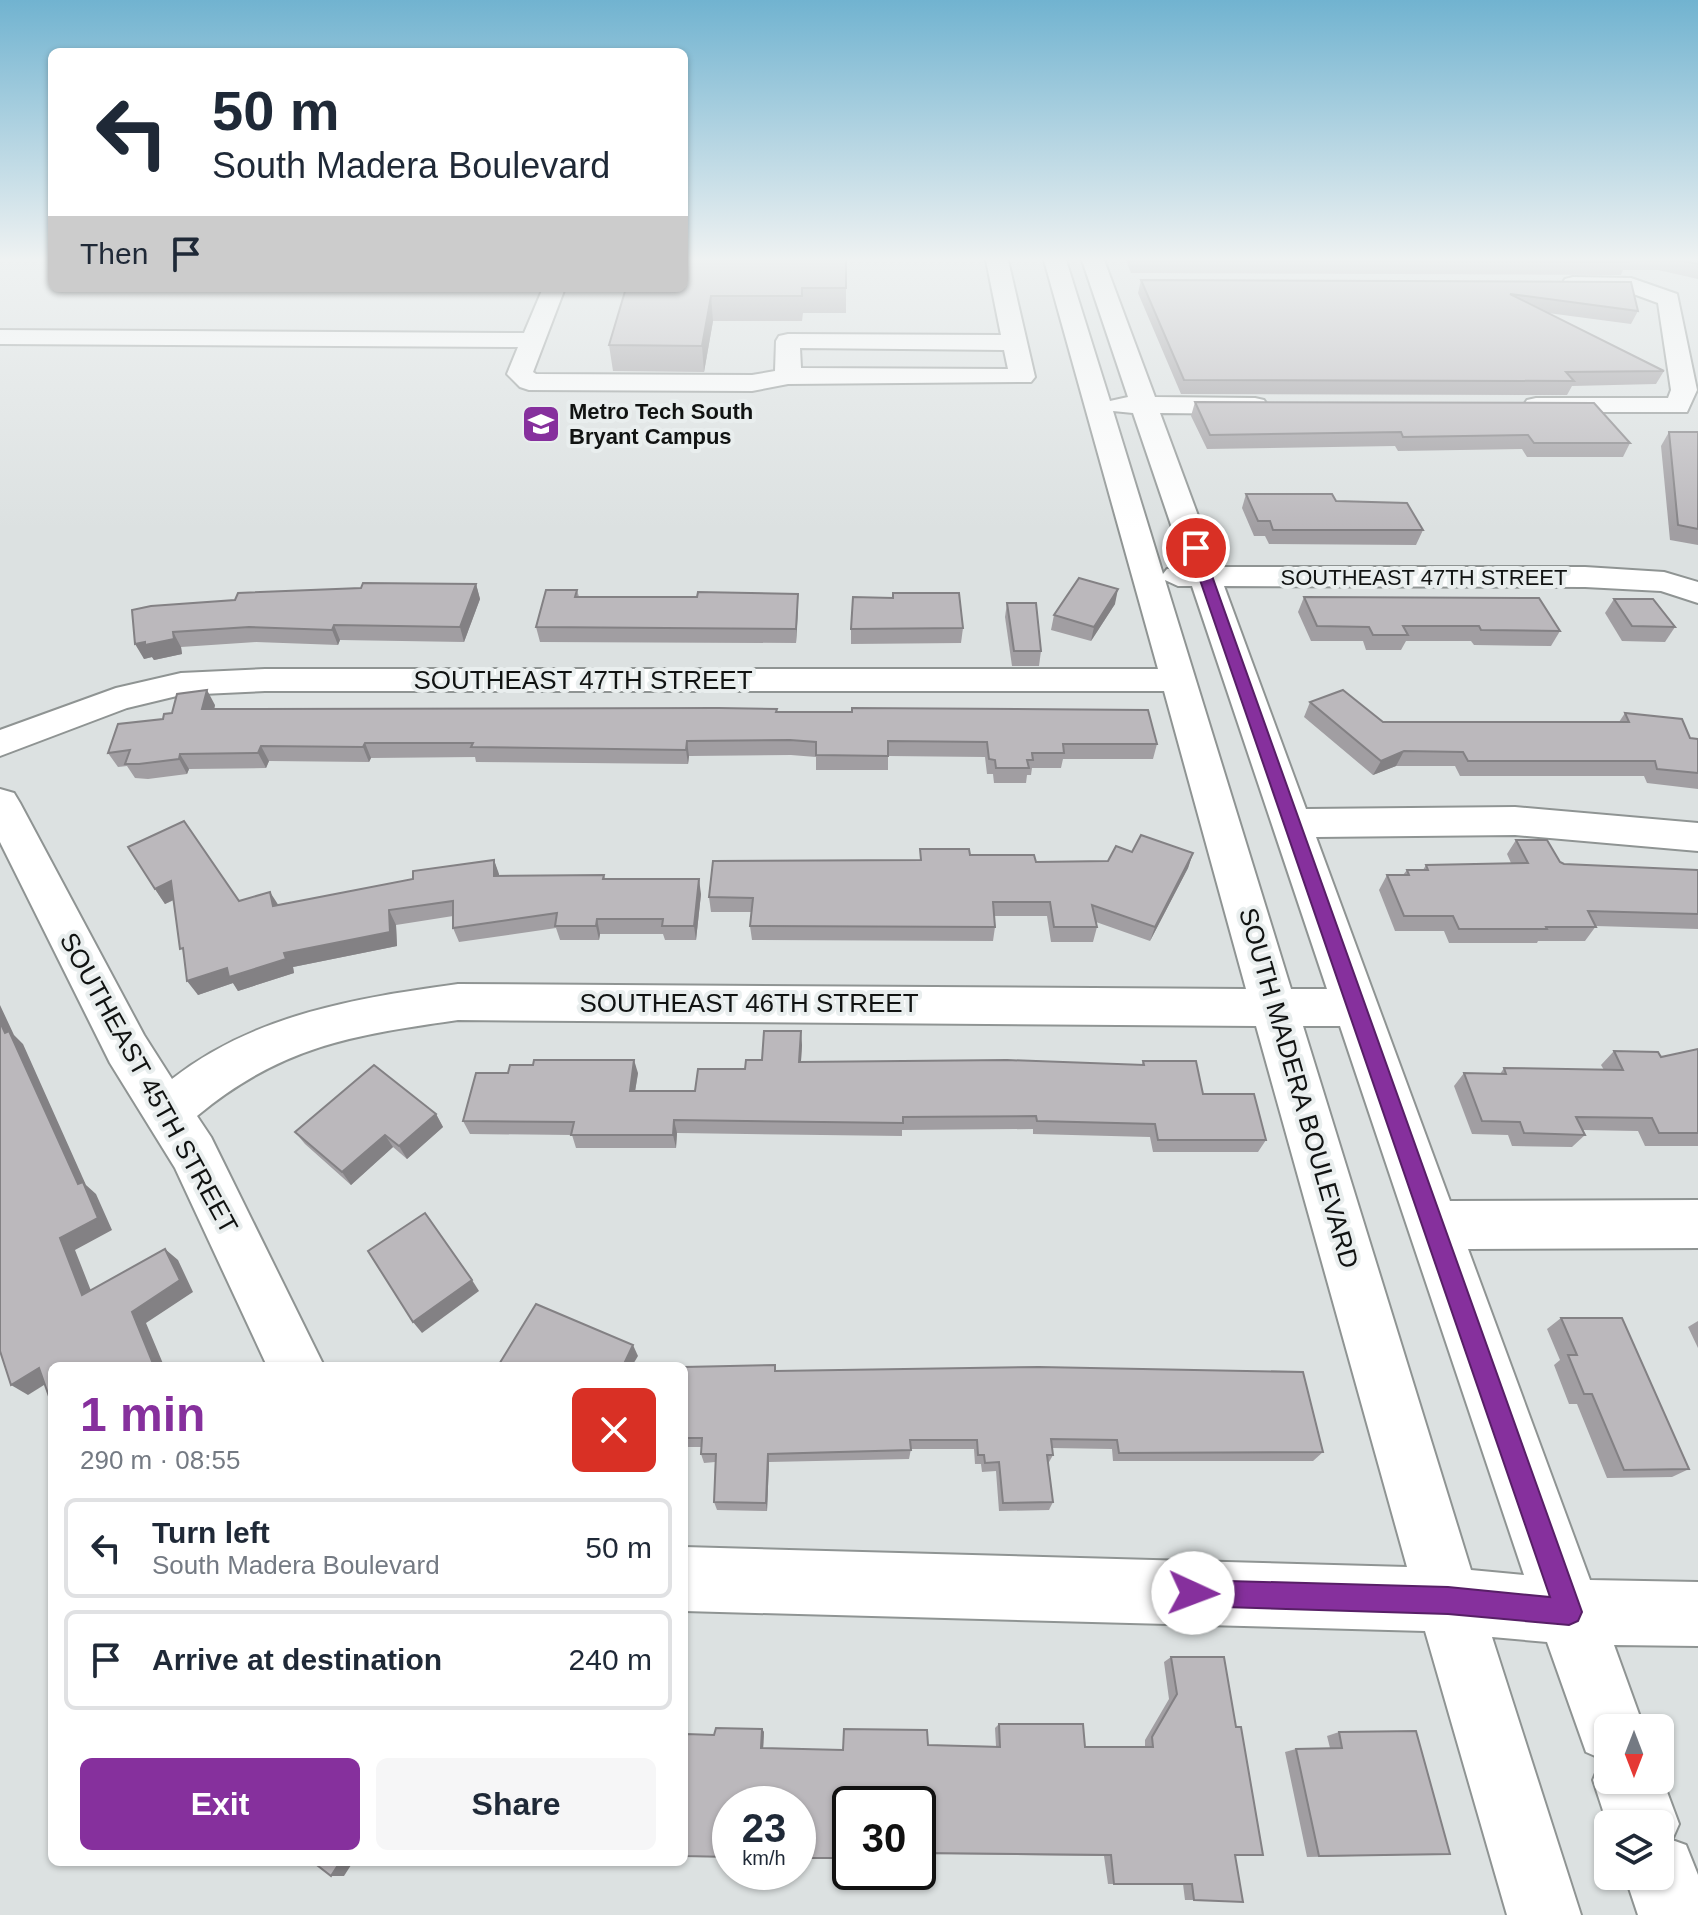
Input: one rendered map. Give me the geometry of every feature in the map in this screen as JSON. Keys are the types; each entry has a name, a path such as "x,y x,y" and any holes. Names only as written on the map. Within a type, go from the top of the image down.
{"street":[{"path":"529,349 520,374 529,382 752,383 788,376 1022,377 1016,349"},
{"path":"788,349 788,376"},
{"name":"SOUTH MADERA BOULEVARD","path":"1094,349 1098,405 1176,680 1277,1008 1448,1600 1544,1915"},
{"name":"SOUTH MADERA BOULEVARD","path":"1121,349 1145,405 1206,576 1605,1714"},
{"path":"1510,406 1678,406 1684,390 1678,349"},
{"path":"1098,405 1288,406"},
{"name":"SOUTHEAST 47TH STREET","path":"1148,576 1585,577 1664,582 1698,593"},
{"name":"SOUTHEAST 47TH STREET","path":"0,744 116,699 181,684 265,680 1176,680"},
{"name":"SOUTHEAST 45TH STREET","path":"0,803 127,1049 193,1153 294,1362"},
{"path":"1292,823 1515,821 1698,837"},
{"name":"SOUTHEAST 46TH STREET","path":"168,1111 230,1064 292,1034 361,1016 458,1002 1356,1008"},
{"path":"1433,1225 1698,1224"},
{"path":"688,1579 1448,1600 1569,1612 1698,1614"},
{"path":"1666,1890 1675,1915"}],"building":[{"path":"1171,349 1621,349 1664,371 1566,372 1574,381 1184,380"},
{"path":"1195,402 1594,403 1630,443 1534,443 1528,435 1403,437 1401,432 1210,435"},
{"path":"1669,432 1698,432 1698,529 1678,525"},
{"path":"1246,494 1332,494 1336,501 1407,503 1423,530 1273,530 1270,521 1258,521"},
{"path":"1079,578 1118,589 1094,627 1054,615"},
{"path":"363,583 476,584 460,627 334,625 332,630 249,627 173,632 174,639 135,644 132,610 235,600 238,593 361,588"},
{"path":"546,590 577,590 575,597 697,597 698,592 798,594 796,629 536,627"},
{"path":"893,593 959,593 963,628 851,629 853,597 893,598"},
{"path":"1304,597 1539,598 1560,631 1481,630 1479,626 1403,626 1408,635 1373,635 1369,627 1317,626"},
{"path":"1614,599 1653,599 1675,627 1632,626"},
{"path":"1007,603 1036,603 1041,651 1014,651"},
{"path":"207,690 202,709 1148,710 1157,744 1063,744 1064,753 1032,753 1033,760 1027,760 1029,768 996,768 995,760 989,759 987,742 888,741 888,756 816,755 816,742 790,740 687,741 686,750 471,747 473,743 365,743 363,747 261,746 258,753 180,754 179,759 139,764 125,764 130,750 108,753 118,724 163,719 164,714 172,713 177,694"},
{"path":"1343,690 1383,722 1629,722 1625,713 1682,719 1690,738 1698,739 1698,773 1657,769 1655,761 1468,761 1463,752 1404,751 1381,761 1310,702"},
{"path":"184,821 239,901 270,892 273,906 413,879 413,871 494,860 494,876 604,875 603,879 699,879 694,926 662,926 663,919 597,919 596,926 555,926 557,913 453,928 453,901 389,910 390,932 284,953 286,959 229,977 227,968 187,981 171,881 155,889 128,847"},
{"path":"1141,835 1193,853 1155,927 1092,905 1097,927 1054,927 1050,902 993,902 995,927 750,926 753,898 709,897 713,861 921,860 920,849 969,849 970,855 1034,855 1036,862 1108,861 1116,846 1132,852"},
{"path":"1516,840 1547,840 1564,864 1698,870 1698,914 1588,911 1596,927 1547,929 1459,929 1453,916 1404,916 1387,875 1409,875 1407,870 1428,870 1426,865 1528,863"},
{"path":"0,1022 5,1033 9,1031 78,1184 83,1182 98,1218 60,1238 82,1295 165,1249 180,1280 132,1312 152,1362 48,1362 48,1394 39,1368 11,1385 0,1351"},
{"path":"764,1031 801,1031 799,1062 1007,1060 1144,1065 1143,1061 1196,1061 1203,1094 1254,1094 1266,1140 1158,1140 1155,1124 1037,1121 1036,1116 903,1117 903,1123 674,1120 673,1135 571,1135 574,1122 463,1121 476,1073 508,1073 510,1065 533,1065 534,1060 634,1060 630,1091 695,1091 698,1069 745,1069 746,1060 762,1060"},
{"path":"1698,1049 1698,1133 1659,1133 1652,1118 1576,1117 1585,1135 1524,1133 1520,1122 1482,1121 1464,1073 1506,1074 1504,1068 1623,1070 1614,1051 1658,1052 1661,1057"},
{"path":"374,1065 436,1114 399,1146 385,1135 342,1172 295,1132"},
{"path":"425,1213 472,1280 413,1322 368,1251"},
{"path":"536,1304 633,1345 625,1362 500,1362"},
{"path":"1561,1318 1622,1318 1689,1469 1624,1470 1592,1394 1584,1394 1568,1355 1577,1355"},
{"path":"775,1365 775,1371 1039,1367 1303,1372 1323,1452 1119,1453 1117,1440 1051,1439 1053,1455 1047,1455 1053,1502 1003,1503 999,1462 985,1463 984,1455 978,1455 977,1440 910,1440 911,1450 768,1454 766,1503 714,1502 716,1454 701,1454 702,1438 688,1438 688,1367"},
{"path":"1171,1657 1224,1657 1236,1727 1241,1727 1263,1855 1235,1855 1243,1902 1194,1900 1192,1884 1114,1884 1111,1855 936,1853 936,1786 832,1786 832,1858 816,1858 816,1786 712,1786 712,1857 688,1856 688,1734 714,1735 716,1728 762,1729 761,1748 843,1750 844,1729 927,1730 928,1745 1000,1747 999,1724 1083,1724 1085,1747 1153,1747 1152,1737 1177,1694"},
{"path":"1416,1731 1450,1854 1319,1856 1296,1749 1342,1748 1339,1732"},
{"path":"318,1866 337,1866 331,1876"}],"place":[{"name":"Metro Tech South Bryant Campus","path":"541,424"}],"route":[{"path":"1193,1593 1448,1600 1569,1612 1196,548"}]}
